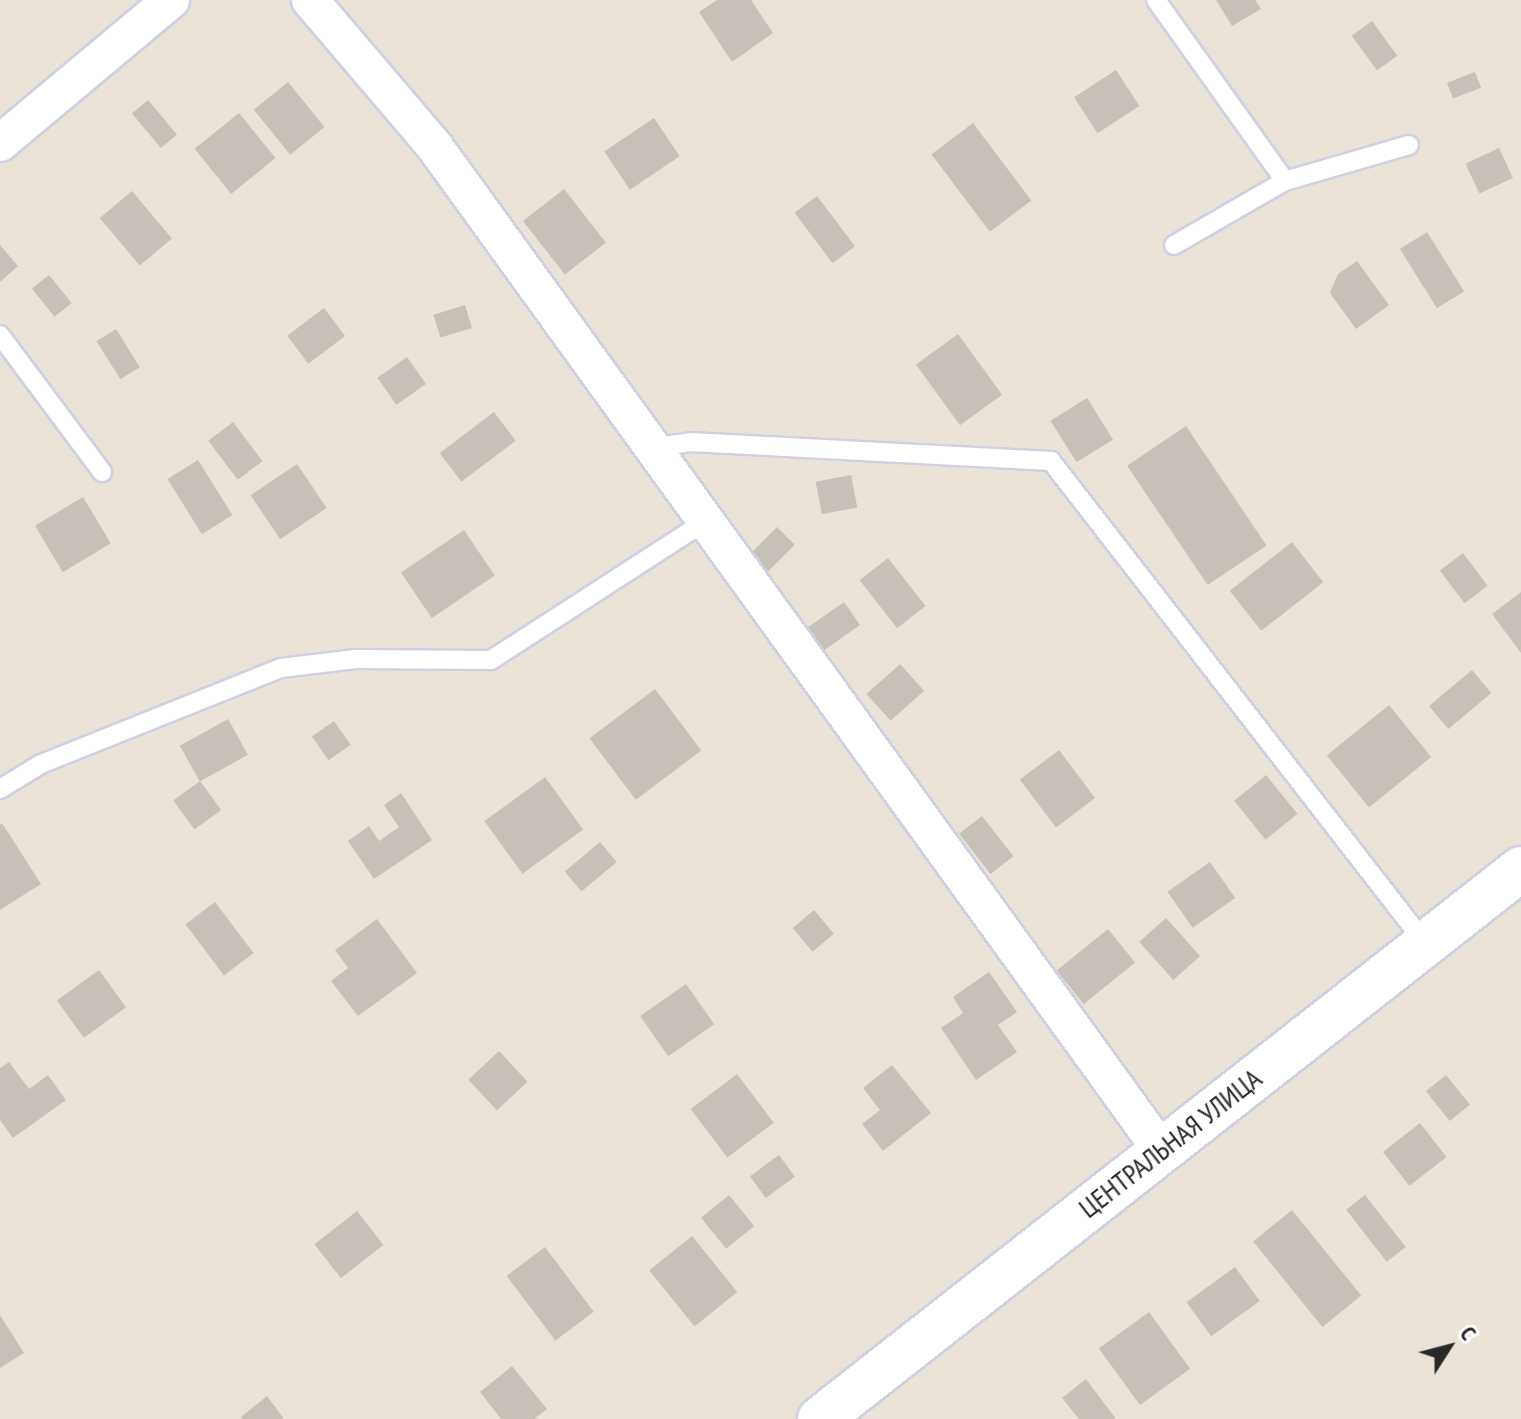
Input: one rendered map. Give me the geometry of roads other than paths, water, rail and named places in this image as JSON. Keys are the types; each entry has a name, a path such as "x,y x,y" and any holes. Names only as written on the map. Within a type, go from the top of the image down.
{"main road":[{"name":"ЦЕНТРАЛЬНАЯ УЛИЦА","path":"820,1419 1521,869"}],"street":[{"path":"0,143 171,0"},
{"path":"310,0 435,147 656,447 1161,1150"}],"lane":[{"path":"1156,0 1285,181"},
{"path":"1174,245 1285,181 1409,145"},
{"path":"0,335 102,472"},
{"path":"656,447 691,442 1051,461 1425,943"},
{"path":"0,789 41,764 281,668 355,659 491,660 707,520"}]}
